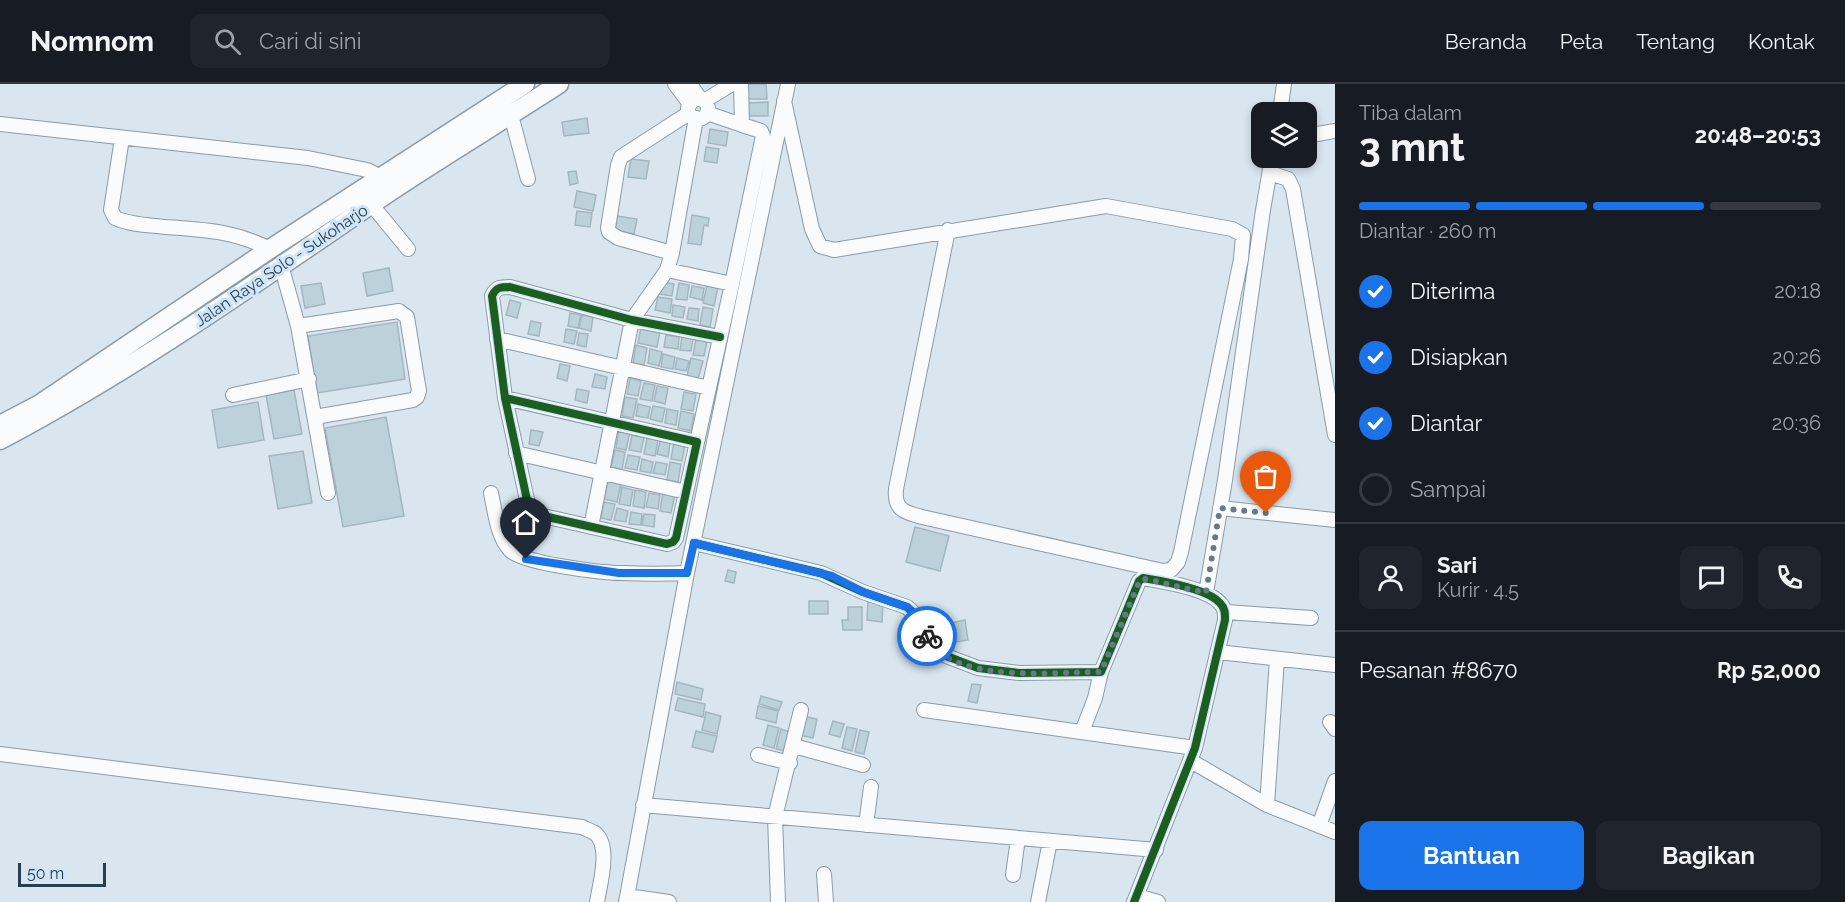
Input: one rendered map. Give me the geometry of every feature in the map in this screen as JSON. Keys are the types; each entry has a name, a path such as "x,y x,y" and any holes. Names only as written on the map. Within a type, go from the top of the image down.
{"main road":[{"name":"Jalan Raya Solo - Sukoharjo","path":"0,440 48,415 139,359 281,265 375,192 525,84"},
{"name":"Jalan Raya Solo - Sukoharjo","path":"0,425 40,404 270,249 511,115 559,84"},
{"path":"270,249 281,265"}],"street":[{"path":"675,84 698,108 761,131 763,136 732,284 676,538 667,544 531,512 527,507 505,398 492,297 495,291 500,287 510,287 632,320 720,337"},
{"path":"591,527 632,320 667,270 672,253 698,108 690,84"},
{"path":"672,253 618,238 609,232 618,165 621,157 732,84"},
{"path":"741,84 741,125"},
{"path":"669,902 627,899 687,573 788,84"},
{"path":"1281,102 1284,84"},
{"path":"784,101 812,229 820,246 834,250 948,230 1106,206 1232,229 1243,235 1241,259 1178,562 1171,570 1163,571 944,522 909,513 900,508 895,501 948,230"},
{"path":"511,115 528,179"},
{"path":"0,124 308,158 358,168 375,192 408,249"},
{"path":"1317,134 1335,131"},
{"path":"122,138 111,210 115,218 132,224 232,233 270,249"},
{"path":"1206,593 1271,168"},
{"path":"1270,172 1288,178 1293,189 1335,435"},
{"path":"281,265 298,326 309,379 328,493"},
{"path":"667,270 732,284"},
{"path":"298,326 399,311 407,317 419,391 417,397 413,400 315,417"},
{"path":"497,339 709,388"},
{"path":"233,395 309,379"},
{"path":"505,398 696,442"},
{"path":"516,453 686,492"},
{"path":"491,493 502,538 515,555 549,563 619,573 687,573"},
{"path":"1220,508 1335,520"},
{"path":"694,543 821,573 863,592 907,607 918,617 932,645 940,654 978,668 1019,673 1101,672"},
{"path":"1082,732 1095,698 1101,672 1140,580 1146,579 1206,593 1218,600 1226,612 1193,754 1135,899 1158,902"},
{"path":"1226,612 1311,618"},
{"path":"1218,652 1335,665"},
{"path":"1267,805 1277,659"},
{"path":"778,902 776,817 801,710"},
{"path":"924,710 1082,732 1193,754 1267,805 1335,832"},
{"path":"794,746 863,765"},
{"path":"0,754 582,827 595,833 602,841 604,853 597,902"},
{"path":"758,755 790,763"},
{"path":"1319,826 1335,781"},
{"path":"866,825 871,787"},
{"path":"643,805 1156,850"},
{"path":"1013,875 1018,838"},
{"path":"1038,902 1050,841"},
{"path":"824,873 826,902"}],"building":[{"path":"747,84 766,84 767,99 748,99"},
{"path":"768,102 768,116 749,116 748,103"},
{"path":"587,118 589,133 564,136 562,122"},
{"path":"710,129 728,132 726,146 708,143"},
{"path":"706,147 719,149 717,163 704,161"},
{"path":"631,159 649,161 646,179 628,177"},
{"path":"576,171 578,183 570,185 568,172"},
{"path":"577,191 596,195 593,211 574,207"},
{"path":"577,211 592,213 590,227 575,225"},
{"path":"692,215 709,218 708,226 704,225 701,245 688,243"},
{"path":"617,216 637,219 634,234 615,230"},
{"path":"389,268 393,291 367,296 363,273"},
{"path":"661,282 674,284 672,296 659,294"},
{"path":"321,283 325,304 305,308 301,286"},
{"path":"679,283 689,285 687,300 676,299"},
{"path":"707,285 718,287 714,306 703,303"},
{"path":"692,286 704,288 702,300 690,297"},
{"path":"658,297 672,299 670,313 655,310"},
{"path":"510,300 521,303 517,318 506,315"},
{"path":"673,305 685,307 683,318 672,316"},
{"path":"703,307 713,309 710,327 700,325"},
{"path":"689,308 699,309 698,321 687,319"},
{"path":"570,313 581,315 578,328 568,326"},
{"path":"582,315 593,317 591,331 579,328"},
{"path":"531,321 541,323 539,336 528,334"},
{"path":"397,322 405,379 317,393 308,336"},
{"path":"641,327 660,331 657,347 638,343"},
{"path":"566,329 577,331 574,344 564,342"},
{"path":"579,333 588,334 586,347 577,345"},
{"path":"666,335 679,337 678,349 664,347"},
{"path":"682,337 693,339 691,351 680,350"},
{"path":"696,339 707,341 704,356 693,355"},
{"path":"636,345 647,348 644,365 633,363"},
{"path":"650,349 662,352 659,366 648,363"},
{"path":"663,354 675,357 673,369 661,367"},
{"path":"677,358 689,361 686,371 675,369"},
{"path":"691,358 703,361 698,379 687,376"},
{"path":"560,364 570,366 567,381 557,378"},
{"path":"595,374 607,377 605,389 592,387"},
{"path":"630,378 641,381 638,396 627,394"},
{"path":"644,383 655,385 652,401 640,399"},
{"path":"657,386 668,388 665,404 654,401"},
{"path":"577,389 589,391 587,403 575,400"},
{"path":"294,390 302,434 274,439 266,395"},
{"path":"684,392 696,394 693,411 681,409"},
{"path":"625,397 637,399 633,418 622,416"},
{"path":"258,402 264,440 218,448 212,410"},
{"path":"638,404 650,407 648,418 636,416"},
{"path":"653,406 665,408 662,422 650,419"},
{"path":"667,409 678,411 676,425 665,423"},
{"path":"681,411 694,414 691,431 678,428"},
{"path":"386,417 404,516 343,527 325,428"},
{"path":"619,429 630,431 626,450 616,448"},
{"path":"531,430 543,432 539,446 529,444"},
{"path":"632,435 644,437 641,452 629,450"},
{"path":"647,438 658,440 655,456 644,454"},
{"path":"660,441 670,443 668,457 657,454"},
{"path":"674,442 685,444 682,461 671,459"},
{"path":"615,450 625,452 622,470 611,467"},
{"path":"303,451 312,503 278,509 269,456"},
{"path":"628,455 640,457 637,470 625,468"},
{"path":"642,459 653,462 651,473 640,471"},
{"path":"656,462 667,464 665,475 653,473"},
{"path":"670,462 681,464 678,482 667,480"},
{"path":"608,481 621,484 617,502 604,499"},
{"path":"622,487 633,490 630,506 619,504"},
{"path":"635,490 646,492 644,508 633,506"},
{"path":"663,492 675,494 671,513 660,511"},
{"path":"649,493 660,495 658,509 646,507"},
{"path":"604,502 615,504 611,520 601,518"},
{"path":"617,508 628,511 626,522 614,520"},
{"path":"631,512 642,514 641,525 629,524"},
{"path":"644,514 655,515 654,527 642,525"},
{"path":"915,527 949,536 940,571 906,562"},
{"path":"728,570 736,572 734,583 725,581"},
{"path":"809,601 828,601 828,614 809,614"},
{"path":"868,601 883,602 882,622 867,620"},
{"path":"848,607 862,607 862,630 843,630 842,620 848,620"},
{"path":"965,620 968,640 949,643 946,624"},
{"path":"677,682 703,689 701,700 675,694"},
{"path":"972,684 981,685 977,703 968,701"},
{"path":"761,696 782,702 779,710 759,704"},
{"path":"678,698 705,704 703,717 675,710"},
{"path":"758,706 778,711 776,723 756,718"},
{"path":"706,712 721,716 717,734 702,730"},
{"path":"803,716 817,719 813,738 799,735"},
{"path":"833,721 844,724 840,737 829,734"},
{"path":"768,725 779,728 774,748 763,745"},
{"path":"847,727 857,729 852,751 842,748"},
{"path":"781,729 790,732 785,751 776,749"},
{"path":"860,730 869,732 864,754 855,752"},
{"path":"696,731 717,736 713,752 692,747"}],"cycle path":[{"path":"505,398 697,442 676,538 667,544 539,515 529,509 505,398 492,296 499,288 510,287 632,320 720,337"},
{"path":"694,543 821,573 863,592 907,607 918,617 932,645 941,654 978,668 1019,673 1101,672 1139,581 1143,578 1184,586 1214,598 1223,607 1225,620 1195,748 1134,902"}],"way so far":[{"path":"927,636 940,654 996,672 1101,672 1140,580 1143,578 1206,593 1220,508 1266,513"}],"route":[{"path":"526,559 619,573 687,573 694,543 832,576 863,592 907,607 918,617 927,636"}]}
